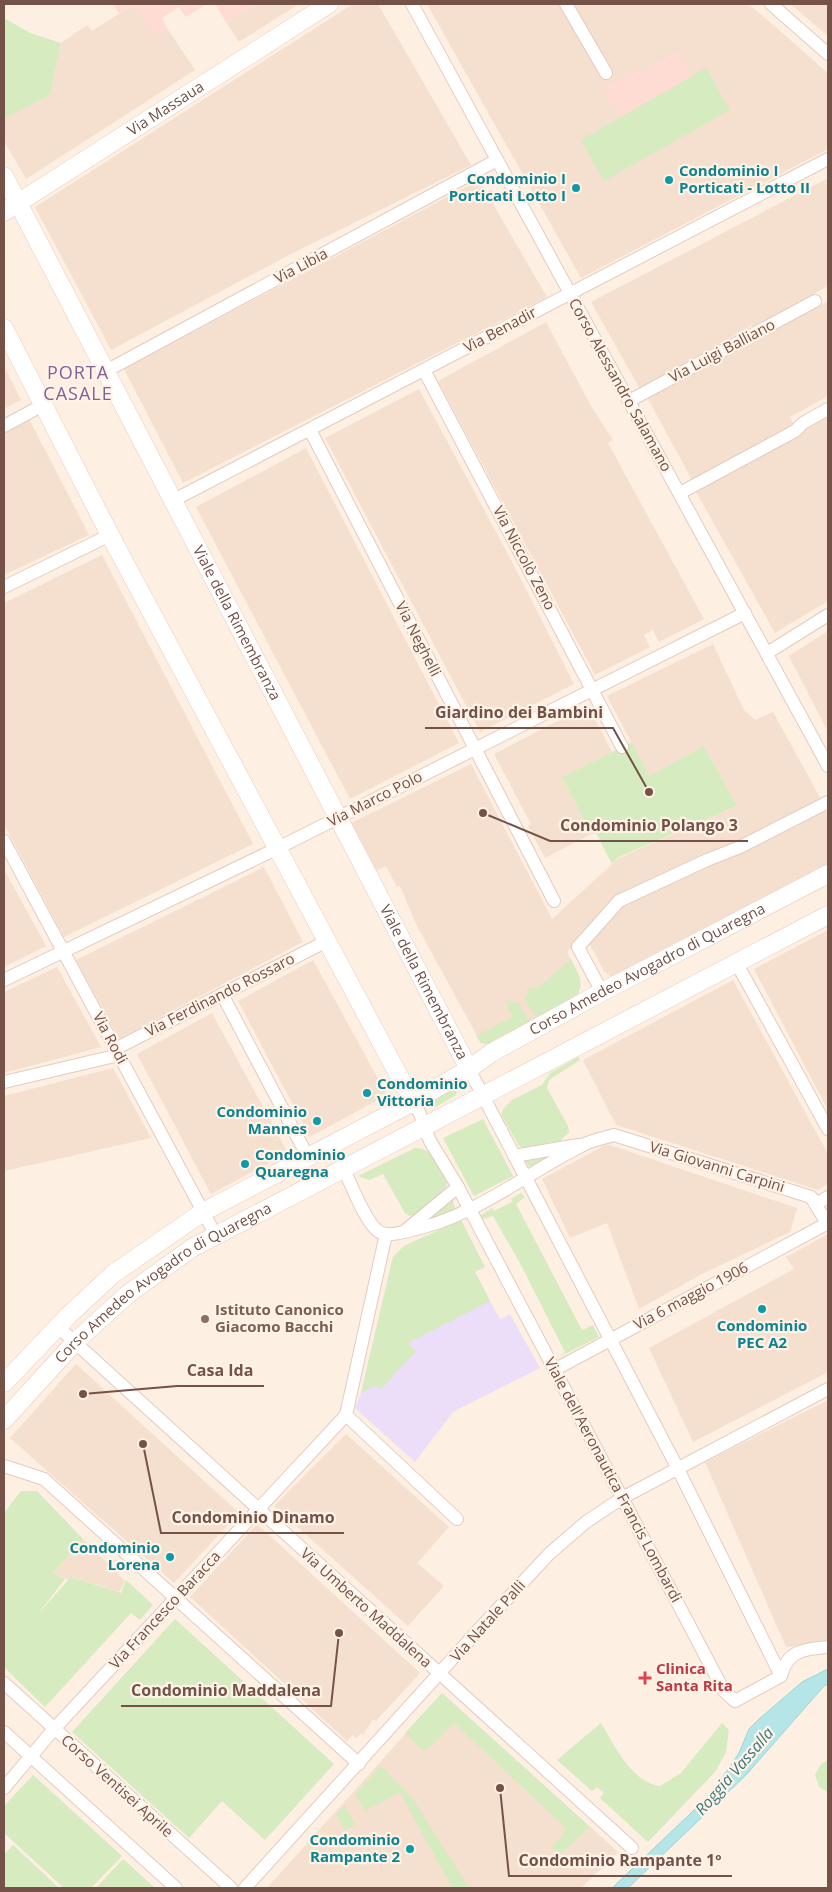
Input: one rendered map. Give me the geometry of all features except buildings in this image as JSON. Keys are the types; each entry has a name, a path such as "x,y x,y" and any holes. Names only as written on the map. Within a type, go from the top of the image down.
{"street":[{"name":"Via Massaua","path":"11,207 329,4"},
{"name":"Corso Alessandro Salamano","path":"412,4 828,766"},
{"path":"566,4 606,73"},
{"path":"771,4 828,54"},
{"name":"Via Benadir","path":"172,501 828,159"},
{"name":"Via Libia","path":"106,371 497,160"},
{"name":"Viale della Rimembranza","path":"4,176 11,207 106,371 469,1069"},
{"name":"Via Luigi Balliano","path":"629,401 815,301"},
{"path":"4,328 110,536 325,942 413,1102"},
{"name":"Via Niccolò Zeno","path":"424,370 622,747"},
{"path":"4,426 43,405"},
{"path":"680,493 795,430 828,409"},
{"name":"Via Neghelli","path":"310,430 554,901"},
{"path":"4,587 110,536"},
{"name":"Via Marco Polo","path":"4,980 276,849 745,613"},
{"path":"767,653 828,615"},
{"path":"602,992 578,947 619,901 707,860 740,847 828,802"},
{"name":"Via Rodi","path":"4,841 215,1234"},
{"name":"Corso Amedeo Avogadro di Quaregna","path":"4,1383 113,1274 203,1212 413,1102 469,1069 491,1053 602,992 828,874"},
{"path":"482,1096 828,915"},
{"name":"Via Ferdinando Rossaro","path":"4,1082 117,1052 222,994 325,942"},
{"path":"736,962 828,1129"},
{"path":"222,994 308,1157"},
{"path":"469,1069 678,1469 781,1676"},
{"name":"Corso Amedeo Avogadro di Quaregna","path":"4,1420 74,1342 128,1294 178,1257 215,1234 482,1096"},
{"name":"Viale dell'Aeronautica Francis Lombardi","path":"413,1102 724,1692 735,1701 754,1688 781,1676"},
{"name":"Via Giovanni Carpini","path":"586,1144 614,1135 811,1197 828,1223"},
{"path":"514,1156 586,1144"},
{"path":"343,1168 369,1221 377,1231 386,1234 422,1228 470,1210 586,1144"},
{"path":"404,1232 458,1187"},
{"path":"816,1204 828,1197"},
{"name":"Via 6 maggio 1906","path":"554,1370 828,1223"},
{"path":"386,1234 346,1415 457,1519"},
{"name":"Via Umberto Maddalena","path":"58,1327 258,1511 632,1848"},
{"name":"Via Natale Palli","path":"245,1888 549,1554 586,1522 622,1498 828,1389"},
{"name":"Via Francesco Baracca","path":"4,1788 54,1729 346,1415"},
{"path":"4,1466 44,1479 359,1764"},
{"path":"781,1676 784,1664 802,1650 828,1648"},
{"name":"Corso Ventisei Aprile","path":"4,1683 231,1888"},
{"path":"4,1732 176,1888"}],"shaded area":[{"path":"113,4 134,4 119,13"},
{"path":"134,4 155,35 167,28 195,70 26,179 4,141 4,119 50,95 61,43 87,25 92,31"},
{"path":"134,4 207,4 186,17 179,7 162,18 167,28 155,36"},
{"path":"215,4 255,4 226,22"},
{"path":"255,4 299,4 239,42 226,22"},
{"path":"353,4 378,4 471,165 289,255 111,350 35,207"},
{"path":"427,4 749,4 828,73 828,149 581,278"},
{"path":"790,4 828,4 828,36 808,19"},
{"path":"677,51 691,76 620,118 603,89 637,69 639,73"},
{"path":"828,178 828,289 826,287 756,326 751,326 640,389 591,302"},
{"path":"479,180 547,297 183,483 124,369"},
{"path":"828,301 828,396 790,417 795,427 693,482 647,397"},
{"path":"546,322 591,406 613,440 608,443 704,619 659,642 653,630 644,635 650,647 595,675 438,381"},
{"path":"4,366 21,400 4,409"},
{"path":"419,389 509,556 574,684 480,732 325,438"},
{"path":"828,415 828,601 775,633 695,490"},
{"path":"29,419 89,535 4,575 4,432"},
{"path":"306,448 459,743 350,799 196,507"},
{"path":"102,555 253,844 64,937 4,824 4,603"},
{"path":"828,631 828,732 789,656"},
{"path":"713,644 744,710 755,720 773,712 822,801 730,847 615,899 567,952 580,978 581,986 578,994 488,1044 481,1043 417,926 400,886 397,887 386,866 376,871 351,823 471,764 552,919 619,858 737,806 704,746 649,776 607,696"},
{"path":"588,705 612,752 562,777 591,834 545,858 528,826 531,824 494,754"},
{"path":"825,809 828,815 828,864 616,976 610,976 604,971 588,941 621,905"},
{"path":"264,867 303,942 119,1039 76,960"},
{"path":"4,869 46,946 4,967"},
{"path":"828,930 828,1110 754,969"},
{"path":"313,960 387,1095 310,1137 238,1001"},
{"path":"57,967 101,1047 4,1073 4,992"},
{"path":"733,980 828,1154 828,1184 818,1190 616,1125 583,1060"},
{"path":"212,1013 288,1153 211,1194 137,1054"},
{"path":"113,1068 151,1138 4,1171 4,1096"},
{"path":"607,1144 797,1208 790,1232 702,1274 639,1309 607,1223 570,1238 542,1179"},
{"path":"828,1234 828,1372 693,1442 649,1348 794,1269 786,1257"},
{"path":"425,1236 485,1267 475,1272 490,1301 500,1319 510,1314 540,1368 453,1412 415,1462 355,1408 361,1393 393,1257 404,1246"},
{"path":"76,1364 239,1513 174,1583 10,1438"},
{"path":"828,1400 828,1642 786,1647 705,1462"},
{"path":"346,1434 449,1527 417,1563 444,1586 408,1626 274,1506"},
{"path":"257,1524 420,1673 376,1721 373,1719 363,1735 361,1733 356,1738 353,1735 347,1741 190,1597"},
{"path":"83,1539 125,1581 119,1592 72,1577 69,1580 52,1574"},
{"path":"442,1693 618,1852 581,1888 267,1888"}],"green space":[{"path":"4,18 30,33 61,43 50,95 4,119"},
{"path":"706,68 730,110 604,181 581,140"},
{"path":"632,742 649,776 704,746 737,806 619,857 612,864 596,833 591,834 562,777"},
{"path":"571,959 580,978 579,992 571,1000 537,1018 524,998 528,994 526,989 538,988"},
{"path":"505,1000 519,1003 530,1022 488,1044 481,1043 476,1036 512,1017"},
{"path":"578,1057 580,1060 549,1080 547,1088 568,1126 569,1132 560,1141 524,1148 519,1146 501,1114 504,1108 512,1100 542,1085 550,1073"},
{"path":"452,1089 457,1091 456,1095 434,1108 429,1102"},
{"path":"483,1119 513,1176 474,1196 443,1138"},
{"path":"415,1148 427,1151 435,1159 447,1182 446,1187 417,1215 410,1216 405,1213 383,1174 369,1180 358,1176"},
{"path":"560,1153 530,1169 524,1158"},
{"path":"521,1193 525,1197 516,1204 582,1330 593,1325 599,1337 557,1358 565,1352 521,1265 493,1216 483,1219 481,1215 492,1208 494,1211 512,1202 511,1199"},
{"path":"452,1197 455,1208 453,1212 431,1218"},
{"path":"461,1220 485,1267 475,1272 490,1301 408,1343 416,1351 381,1389 376,1385 361,1393 393,1257 404,1246"},
{"path":"21,1491 37,1491 83,1539 53,1573 65,1579 37,1615 71,1577 121,1593 126,1580 153,1605 140,1620 131,1613 45,1707 4,1667 4,1513"},
{"path":"175,1619 334,1764 265,1840 222,1801 189,1838 72,1732"},
{"path":"442,1693 590,1827 560,1855 552,1847 567,1829 454,1723 425,1752 405,1733"},
{"path":"601,1723 618,1752 632,1770 641,1778 660,1786 681,1773 722,1723 729,1730 726,1752 715,1772 648,1842 600,1798 604,1793 597,1787 592,1791 557,1760"},
{"path":"828,1760 828,1792 819,1787 815,1775 821,1764"},
{"path":"381,1766 413,1799 469,1888 452,1888 400,1792 365,1811 355,1794"},
{"path":"33,1775 122,1856 91,1888 64,1888 4,1833 4,1806"},
{"path":"345,1805 355,1825 345,1830 336,1815"},
{"path":"13,1845 59,1888 4,1888 4,1855"},
{"path":"123,1859 155,1888 96,1888"}],"water":[{"name":"Roggia Vassalla","path":"828,1669 828,1684 824,1686 746,1775 628,1888 612,1888 711,1794 739,1753 749,1729 802,1682"}],"place":[{"name":"Condominio I Porticati - Lotto II","path":"669,180"},
{"name":"Condominio I Porticati Lotto I","path":"576,188"},
{"name":"Giardino dei Bambini","path":"649,792"},
{"name":"Condominio Polango 3","path":"483,813"},
{"name":"Condominio Vittoria","path":"367,1093"},
{"name":"Condominio Mannes","path":"317,1121"},
{"name":"Condominio Quaregna","path":"245,1164"},
{"name":"Condominio PEC A2","path":"762,1309"},
{"name":"Istituto Canonico Giacomo Bacchi","path":"205,1319"},
{"name":"Casa Ida","path":"83,1394"},
{"name":"Condominio Dinamo","path":"143,1444"},
{"name":"Condominio Lorena","path":"170,1557"},
{"name":"Condominio Maddalena","path":"339,1633"},
{"name":"Clinica Santa Rita","path":"645,1678"},
{"name":"Condominio Rampante 1º","path":"500,1788"},
{"name":"Condominio Rampante 2","path":"410,1849"}],"district":[{"name":"PORTA CASALE","path":"78,383"}]}
